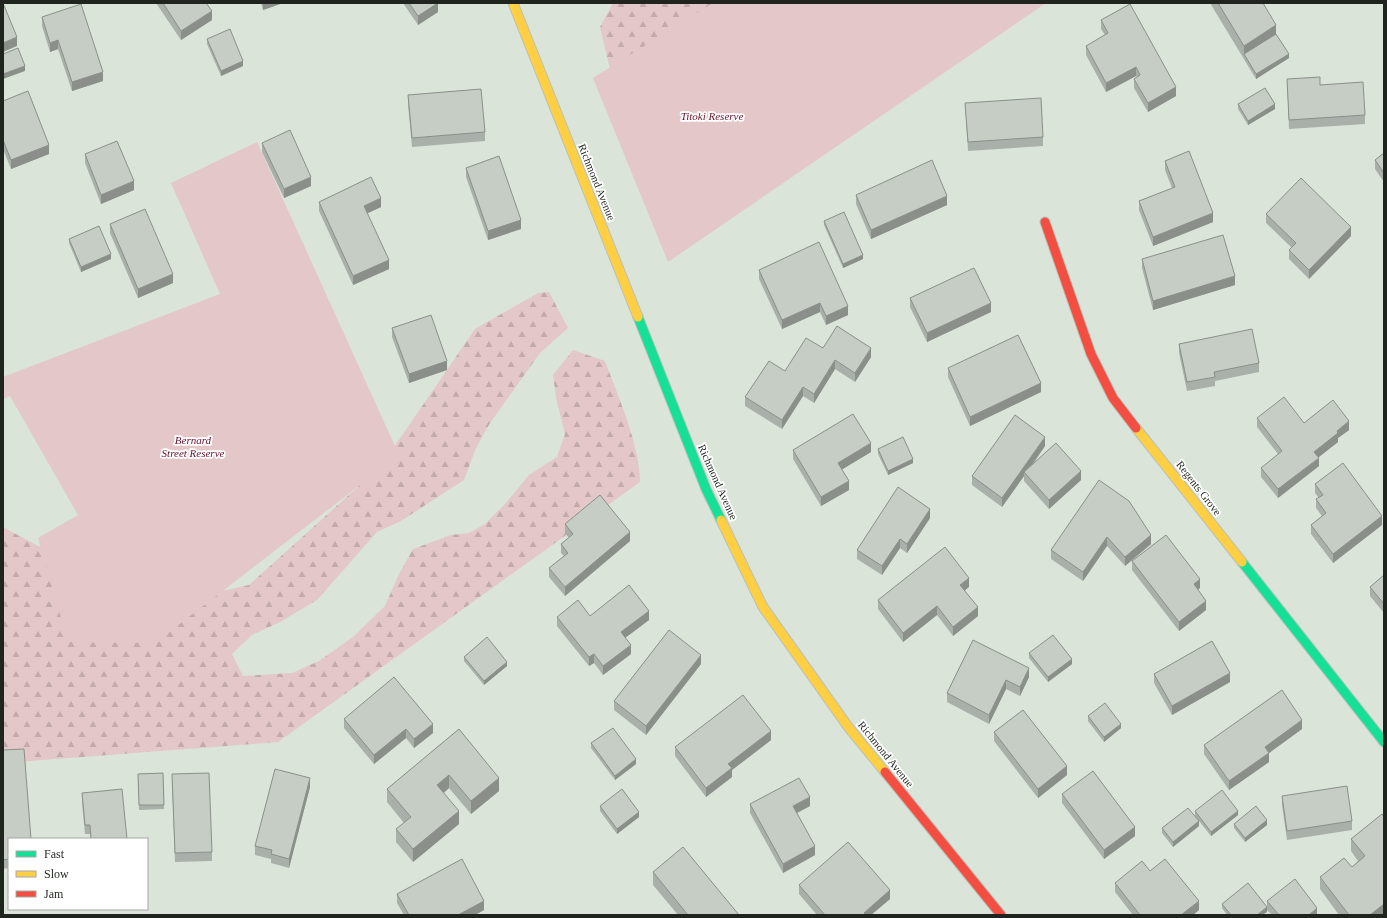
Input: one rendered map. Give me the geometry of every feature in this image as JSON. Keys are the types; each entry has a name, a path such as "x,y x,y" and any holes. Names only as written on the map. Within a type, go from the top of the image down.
{"street":[{"name":"Richmond Avenue","path":"513,3 706,489 764,607 850,728 1001,915"},
{"name":"Regents Grove","path":"1045,222 1091,354 1112,398 1384,742"}],"green space":[{"path":"613,3 772,3 622,119 600,27"},
{"name":"Titoki Reserve","path":"713,3 1046,3 668,262 593,78"},
{"name":"Bernard Street Reserve","path":"257,142 399,455 155,643 68,642 38,538 78,515 10,396 3,399 3,377 220,294 171,183"},
{"path":"549,292 568,328 540,353 490,423 476,448 464,480 401,521 377,532 317,600 280,622 252,635 232,654 243,676 292,673 319,661 353,637 385,606 398,576 413,549 451,535 469,533 485,524 505,504 529,475 557,457 565,434 556,398 553,375 573,350 605,361 622,405 632,437 639,468 640,482 278,742 3,763 3,527 90,574 136,610 249,585 381,466 475,329 538,293"}],"building":[{"path":"3,3 17,37 3,43"},
{"path":"163,3 206,3 212,11 181,31"},
{"path":"409,3 438,3 418,16"},
{"path":"1218,3 1263,3 1276,25 1244,46"},
{"path":"81,4 103,72 72,82 58,40 50,43 42,17"},
{"path":"1130,4 1176,87 1148,103 1134,79 1140,75 1136,67 1106,83 1086,46 1108,33 1101,20"},
{"path":"230,29 243,61 221,71 207,39"},
{"path":"1276,34 1289,54 1256,74 1244,54"},
{"path":"18,48 25,66 3,74 3,54"},
{"path":"1320,77 1320,85 1363,82 1365,115 1289,120 1287,79"},
{"path":"1265,88 1275,104 1248,121 1238,104"},
{"path":"481,89 485,132 412,138 408,95"},
{"path":"28,91 49,145 11,160 3,140 3,101"},
{"path":"1041,98 1043,137 968,142 965,103"},
{"path":"290,130 311,177 284,189 262,143"},
{"path":"117,141 134,181 101,195 85,154"},
{"path":"1189,151 1213,213 1153,237 1139,201 1175,187 1165,161"},
{"path":"1384,153 1384,173 1375,160"},
{"path":"499,156 521,220 488,231 466,168"},
{"path":"932,160 947,196 871,230 856,195"},
{"path":"371,177 381,198 364,206 389,260 353,276 319,202"},
{"path":"1301,178 1351,227 1309,270 1289,250 1296,243 1266,214"},
{"path":"145,209 173,274 138,289 110,224"},
{"path":"844,212 863,255 843,264 824,221"},
{"path":"99,226 111,254 81,267 69,239"},
{"path":"1223,235 1235,276 1153,301 1142,259"},
{"path":"819,242 848,306 826,316 820,303 782,320 759,270"},
{"path":"974,268 991,303 927,333 910,298"},
{"path":"431,315 447,361 409,374 392,328"},
{"path":"837,326 871,348 855,373 835,360 814,394 803,387 782,420 745,397 769,361 785,371 806,338 823,348"},
{"path":"1252,329 1259,363 1214,372 1215,377 1187,382 1179,344"},
{"path":"1018,335 1041,383 970,417 948,368"},
{"path":"1284,397 1304,423 1333,400 1349,421 1337,431 1338,433 1314,452 1319,458 1278,489 1261,468 1282,451 1257,418"},
{"path":"853,414 871,443 838,463 849,481 821,497 793,450"},
{"path":"1015,415 1045,437 1002,498 972,476"},
{"path":"903,437 913,459 888,471 878,449"},
{"path":"1056,443 1081,471 1049,500 1024,472"},
{"path":"1343,463 1382,516 1333,554 1311,525 1326,513 1316,499 1323,495 1315,484"},
{"path":"1099,480 1129,501 1151,535 1125,557 1107,537 1083,572 1051,550"},
{"path":"898,487 930,509 907,544 900,539 882,566 857,550"},
{"path":"600,495 630,532 565,587 549,568 568,553 561,544 573,534 565,524"},
{"path":"1166,535 1200,579 1194,584 1206,601 1179,622 1132,561"},
{"path":"945,547 969,578 960,585 978,607 953,627 937,606 903,633 878,600"},
{"path":"1384,575 1384,604 1370,587"},
{"path":"629,585 649,611 621,632 631,645 603,666 594,654 589,657 557,617 578,600 590,616"},
{"path":"669,630 701,655 646,726 614,701"},
{"path":"1053,635 1072,659 1048,677 1029,653"},
{"path":"487,637 507,662 484,681 464,657"},
{"path":"973,640 1029,668 1020,687 1006,680 989,715 947,693"},
{"path":"1212,641 1230,673 1172,706 1154,674"},
{"path":"394,677 433,724 414,739 406,729 374,755 344,719"},
{"path":"1282,690 1302,720 1265,747 1269,753 1229,781 1204,745"},
{"path":"743,695 771,731 728,764 732,768 706,788 675,747"},
{"path":"1105,703 1121,724 1104,737 1088,716"},
{"path":"1023,710 1067,766 1038,789 994,732"},
{"path":"613,728 636,759 615,776 591,743"},
{"path":"459,729 499,778 471,801 449,775 437,785 459,811 413,849 396,829 411,817 387,789"},
{"path":"24,749 31,838 8,838 8,859 3,860 3,750"},
{"path":"275,769 310,778 289,859 271,854 272,850 255,846"},
{"path":"1093,771 1135,827 1104,850 1062,794"},
{"path":"163,773 164,805 139,805 138,774"},
{"path":"209,773 212,852 175,853 172,774"},
{"path":"799,778 810,797 793,806 815,846 783,864 750,804"},
{"path":"1347,786 1352,821 1287,831 1282,796"},
{"path":"122,789 127,838 91,838 90,825 85,825 82,793"},
{"path":"622,789 639,812 617,829 600,806"},
{"path":"1222,790 1238,811 1211,832 1195,811"},
{"path":"1256,806 1267,820 1245,838 1234,824"},
{"path":"1188,808 1199,821 1173,842 1162,828"},
{"path":"1382,814 1384,817 1384,904 1370,915 1349,915 1320,877 1344,858 1352,867 1365,856 1351,839"},
{"path":"848,842 890,890 864,913 866,915 825,915 799,885"},
{"path":"683,847 739,915 688,915 653,872"},
{"path":"462,859 484,901 458,915 409,915 397,894"},
{"path":"1165,859 1199,901 1181,915 1140,915 1115,883 1142,861 1150,871"},
{"path":"1295,879 1317,908 1309,915 1279,915 1267,901"},
{"path":"1248,883 1267,907 1257,915 1231,915 1222,904"}],"traffic: fast":[{"path":"638,317 706,489 721,520"},
{"path":"1242,562 1384,742"}],"traffic: slow":[{"path":"513,3 638,317"},
{"path":"1136,428 1242,562"},
{"path":"721,520 763,607 849,728 885,772"}],"traffic: jam":[{"path":"1045,222 1091,354 1113,398 1136,428"},
{"path":"885,772 1001,915"}]}
